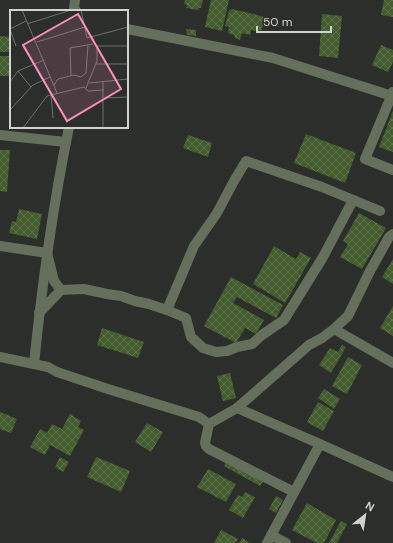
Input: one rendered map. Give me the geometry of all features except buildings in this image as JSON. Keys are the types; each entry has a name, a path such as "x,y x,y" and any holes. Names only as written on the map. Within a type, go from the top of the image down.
{"street":[{"path":"75,0 74,8 75,10"},
{"path":"128,29 273,58 392,94 365,159 393,170"},
{"path":"34,364 47,253 69,128"},
{"path":"0,136 66,142"},
{"path":"167,310 194,246 217,214 246,161 322,187 380,211"},
{"path":"39,313 61,290 84,289 121,296 167,310 186,318 191,338 204,348 216,352 227,351 252,344 284,320 324,257 353,200"},
{"path":"294,492 209,449 205,443 209,424 237,408 309,345 322,338 348,316 370,271 393,234"},
{"path":"0,246 47,253"},
{"path":"47,253 54,281 61,290"},
{"path":"334,329 393,363"},
{"path":"0,357 48,367 58,372 108,389 199,416 209,424"},
{"path":"237,408 393,477"},
{"path":"286,543 269,539 320,444"}]}
